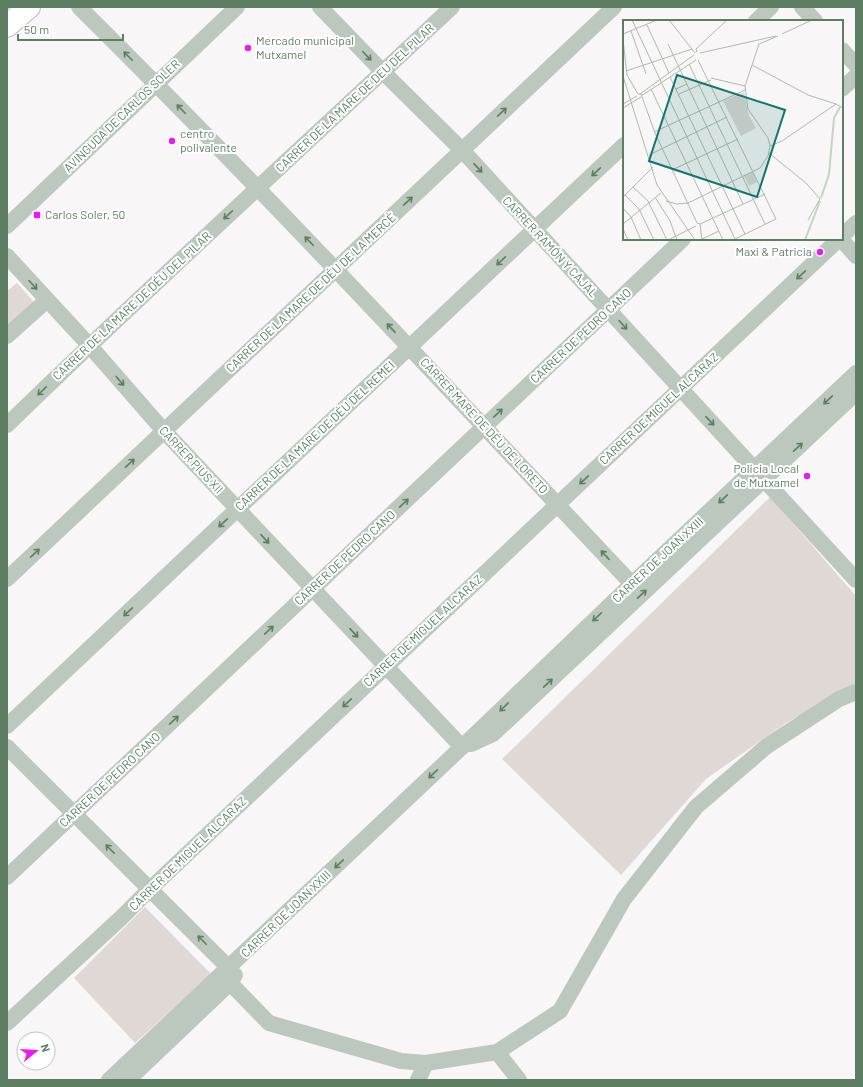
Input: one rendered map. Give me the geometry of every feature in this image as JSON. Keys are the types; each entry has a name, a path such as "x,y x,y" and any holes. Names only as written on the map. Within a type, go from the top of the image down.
{"street":[{"path":"7,26 29,7"},
{"name":"CARRER MARE DE DÉU DE LORETO","path":"79,7 336,269 632,584"},
{"name":"AVINGUDA DE CARLOS SOLER","path":"7,226 237,7"},
{"name":"CARRER RAMÓN Y CAJAL","path":"320,7 462,150 856,580"},
{"name":"CARRER DE LA MARE DE DEU DEL PILAR","path":"257,188 452,7"},
{"name":"CARRER DE LA MARE DE DÉU DE LA MERCÈ","path":"7,579 614,7"},
{"path":"757,20 772,7"},
{"path":"802,7 814,20"},
{"path":"843,51 856,65"},
{"path":"843,88 856,76"},
{"name":"CARRER DE LA MARE DE DÉU DEL REMEI","path":"7,726 623,146"},
{"name":"CARRER DE LA MARE DE DÉU DEL PILAR","path":"7,425 89,345 257,188"},
{"path":"843,235 856,223"},
{"name":"CARRER DE PEDRO CANO","path":"7,877 682,240"},
{"name":"CARRER DE MIGUEL ALCARAZ","path":"7,1023 839,240"},
{"path":"841,240 856,256"},
{"name":"CARRER PIUS XII","path":"7,256 89,345 164,431 462,747"},
{"path":"7,336 47,300"},
{"name":"CARRER DE JOAN XXIII","path":"462,747 494,734 759,475 856,374"},
{"name":"CARRER DE JOAN XXIII","path":"128,1080 230,976 250,948 632,584 856,393"},
{"path":"7,746 150,889 230,976 269,1023 401,1061 426,1063 496,1052 560,1011 624,899 696,806 767,746 839,699 856,692"},
{"name":"CARRER DE JOAN XXIII","path":"109,1080 230,976"},
{"path":"496,1052 519,1080"},
{"path":"418,1080 426,1063"}],"shaded area":[{"path":"17,283 40,309 7,338 7,291"},
{"path":"770,497 856,596 856,685 844,690 786,723 706,779 621,875 502,759"},
{"path":"145,907 211,974 135,1043 74,978"}],"place":[{"name":"Mercado municipal Mutxamel","path":"248,48"},
{"name":"centro polivalente","path":"172,141"},
{"name":"Carlos Soler, 50","path":"37,215"},
{"name":"Maxi & Patricia","path":"820,252"},
{"name":"Policia Local de Mutxamel","path":"807,476"}]}
